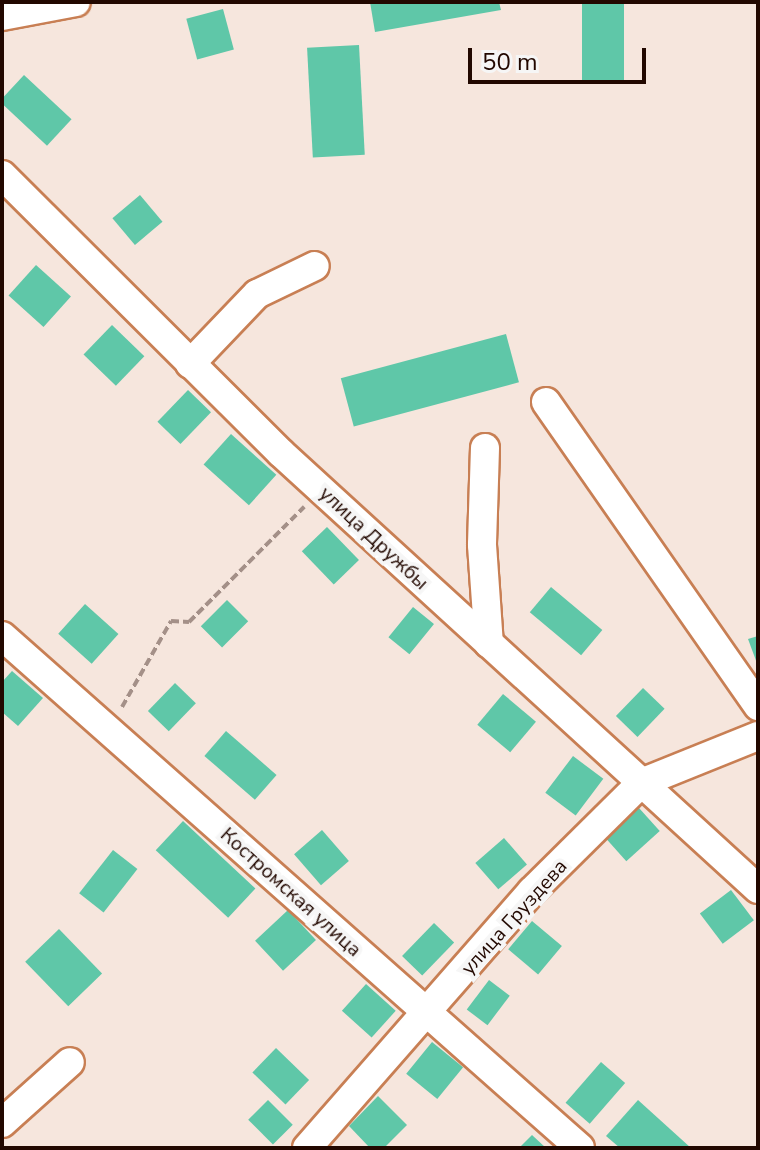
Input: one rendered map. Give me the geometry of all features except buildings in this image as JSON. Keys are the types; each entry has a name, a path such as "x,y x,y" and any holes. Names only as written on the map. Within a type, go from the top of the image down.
{"street":[{"path":"2,16 76,2"},
{"name":"улица Дружбы","path":"2,175 190,364 321,489 758,889"},
{"path":"190,364 257,294 315,266"},
{"path":"546,402 758,706"},
{"path":"485,448 482,545 489,644"},
{"name":"Костромская улица","path":"2,636 580,1148"},
{"name":"улица Груздева","path":"307,1148 429,1015 532,891 641,783 758,736"},
{"path":"2,1123 70,1062"}],"path":[{"path":"109,730 171,621 189,622 321,489"}]}
